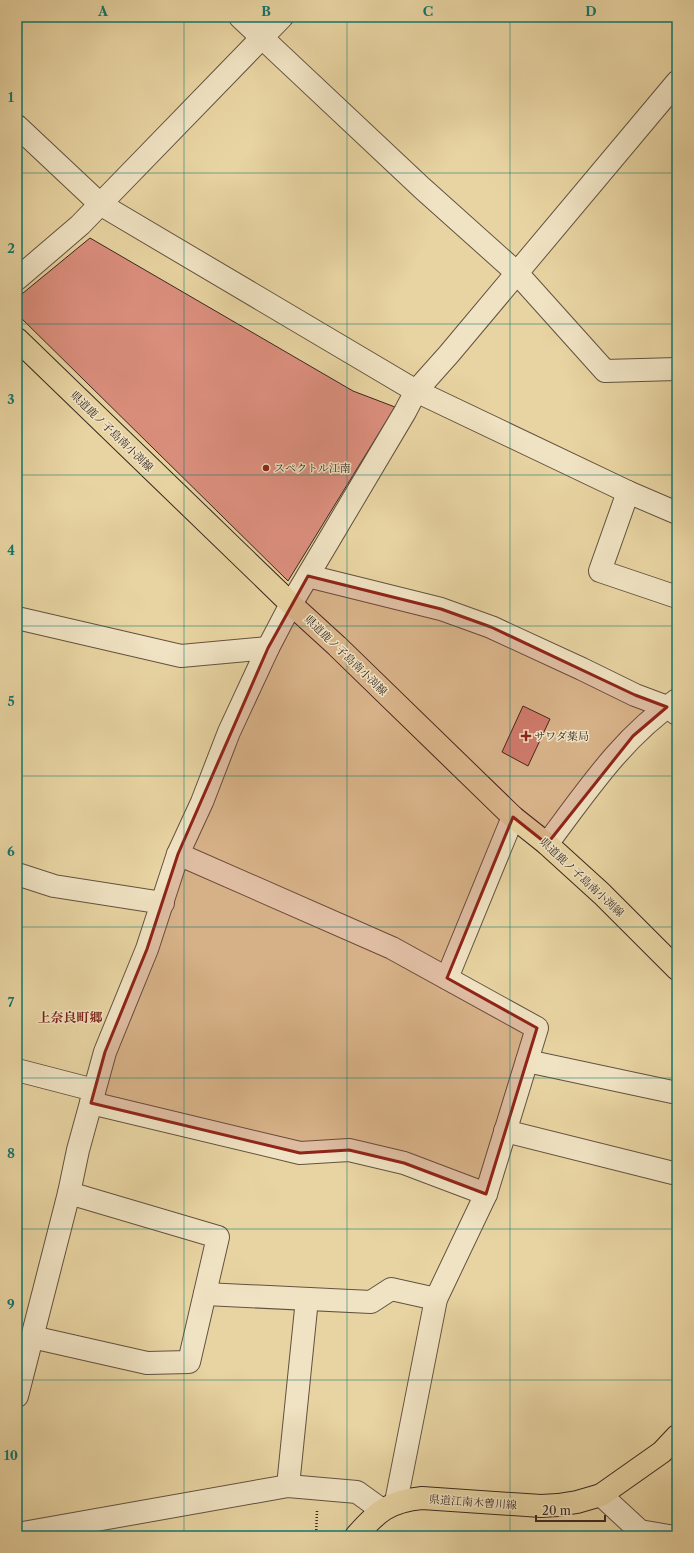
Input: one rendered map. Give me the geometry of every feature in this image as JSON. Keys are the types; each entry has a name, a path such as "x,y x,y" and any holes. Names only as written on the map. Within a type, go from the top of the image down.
{"main road":[{"name":"県道鹿ノ子島南小渕線","path":"17,339 513,817 547,844 602,894 677,969"},
{"name":"県道江南木曽川線","path":"389,1506 422,1498 541,1506 577,1502 601,1495 662,1452 677,1436"},
{"path":"356,1536 389,1506"}],"street":[{"path":"240,17 422,188 517,274 606,371 677,369"},
{"path":"17,279 80,225 282,17"},
{"path":"17,1396 69,1193 78,1150 105,1052 147,949 178,854 202,802 229,732 268,648 291,604 416,391 517,274 677,82"},
{"path":"17,126 100,204 416,391 628,492 677,513"},
{"path":"628,492 600,571 677,597"},
{"path":"308,576 441,610 490,627 635,695 674,707"},
{"path":"17,618 181,656 268,648"},
{"path":"547,844 590,786 633,736 674,707"},
{"path":"447,978 513,817"},
{"path":"17,1534 288,1486 357,1492 389,1506 436,1299 486,1194 537,1028 392,948 178,854"},
{"path":"17,874 54,886 162,903"},
{"path":"527,1061 677,1093"},
{"path":"17,1070 92,1097 300,1153 349,1150 404,1163 486,1194"},
{"path":"505,1130 677,1174"},
{"path":"32,1337 147,1363 189,1362 218,1237 69,1193"},
{"path":"205,1294 371,1302 391,1289 436,1299"},
{"path":"288,1486 307,1299"},
{"path":"601,1495 640,1531 669,1536"}],"highlighted area":[{"path":"308,576 441,609 491,627 635,695 667,707 633,736 547,844 513,817 447,978 537,1028 486,1194 404,1163 349,1150 300,1153 91,1103 105,1052 147,949 178,854 268,648"}],"building":[{"name":"スペクトル江南","path":"90,238 353,391 395,407 288,581 17,314 17,298"},
{"name":"サワダ薬局","path":"523,706 550,719 528,766 502,752"}],"place":[{"name":"スペクトル江南","path":"266,468"},
{"name":"サワダ薬局","path":"526,736"}],"district":[{"name":"上奈良町郷","path":"70,1017"}]}
